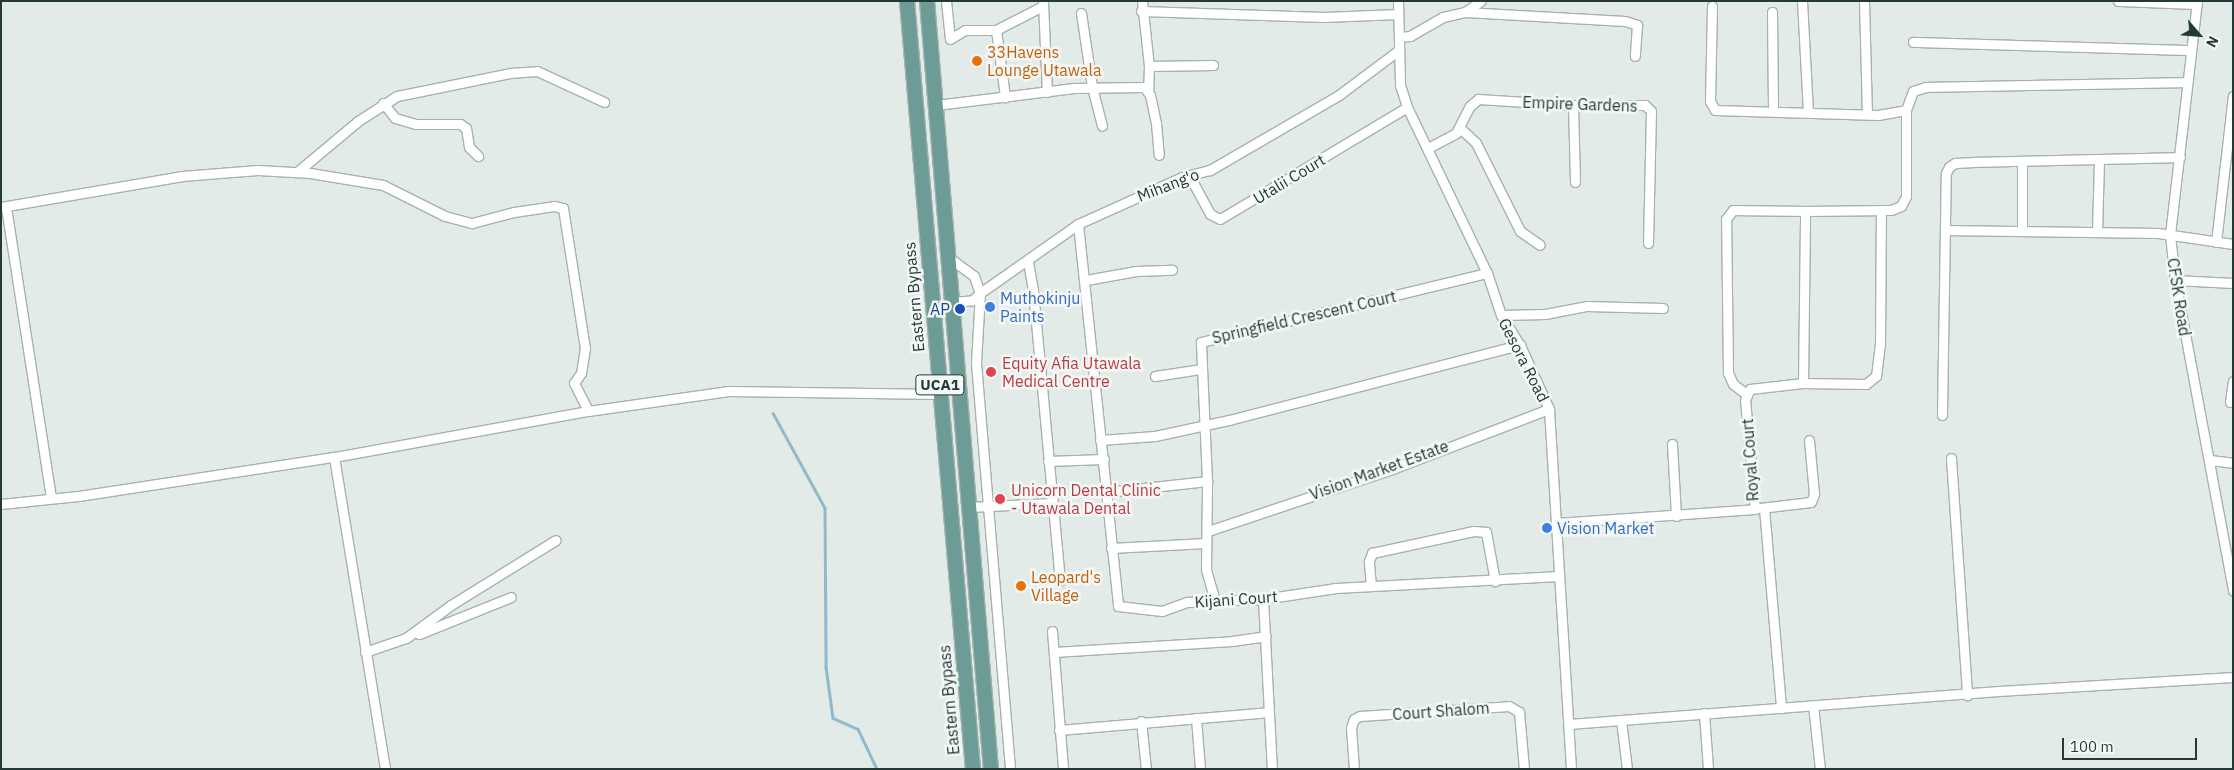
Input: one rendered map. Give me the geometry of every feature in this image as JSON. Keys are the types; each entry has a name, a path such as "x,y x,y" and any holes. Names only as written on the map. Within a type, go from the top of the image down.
{"main road":[{"name":"Eastern Bypass","path":"907,1 973,769"},
{"name":"UCA1","path":"927,1 991,769"},
{"path":"964,677 984,675"}],"street":[{"path":"946,1 950,39 965,30 996,30 1043,4 1048,92"},
{"path":"1142,1 1141,11 1149,66 1148,90 1156,123 1159,155"},
{"name":"Gesora Road","path":"1398,1 1400,85 1407,107 1487,273 1501,315 1520,345 1549,409 1571,769"},
{"path":"1465,12 1481,1"},
{"path":"1802,1 1808,111"},
{"path":"1864,1 1868,114"},
{"path":"2118,1 2197,3"},
{"name":"CFSK Road","path":"2197,3 2186,82 2180,157 2170,235 2175,280 2233,591"},
{"path":"1712,6 1711,107 1720,112 1808,111 1868,114 1906,110"},
{"path":"1141,11 1324,16 1398,14"},
{"path":"1399,37 1410,36 1443,17 1465,12 1634,22 1637,25 1636,56"},
{"path":"1772,12 1773,111"},
{"path":"1081,13 1092,87 1102,126"},
{"path":"996,30 1005,97"},
{"path":"1913,42 2190,50"},
{"name":"Mihang'o","path":"952,302 973,300 980,293 1028,262 1078,224 1189,175 1210,170 1338,95 1399,50"},
{"path":"1149,66 1213,65"},
{"path":"297,172 383,103 415,92 510,73 537,71 604,102"},
{"path":"1881,210 1880,345 1876,376 1866,384 1803,382 1755,386 1746,394 1733,384 1728,373 1726,219 1733,210 1881,210 1901,206 1906,196 1906,110 1913,91 1926,87 2186,82"},
{"path":"936,105 1092,87 1148,90"},
{"path":"2216,242 2233,96"},
{"name":"Empire Gardens","path":"1460,128 1470,106 1478,99 1573,105 1645,105 1649,108 1648,242"},
{"path":"383,103 395,118 416,124 460,124 466,128 469,147 478,156"},
{"path":"1573,105 1575,182"},
{"name":"Utalii Court","path":"1189,175 1210,214 1220,219 1407,107"},
{"path":"1428,148 1460,128 1476,143 1520,231 1540,245"},
{"path":"1942,414 1945,230 1949,167 1955,163 2180,157"},
{"path":"2096,232 2099,159"},
{"path":"2022,161 2022,231"},
{"path":"51,498 4,207 182,176 258,170 297,172 383,185 445,216 472,222 514,212 554,206 563,208 585,348 581,373 574,382 588,412"},
{"path":"1803,382 1805,211"},
{"name":"Kijani Court","path":"1078,224 1086,280 1100,440 1107,492 1110,548 1118,606 1162,611 1187,602 1263,599 1336,588 1495,581 1559,576"},
{"path":"1945,230 2170,235 2233,244"},
{"path":"948,257 974,276 980,293 976,363 1010,769"},
{"path":"1028,262 1033,290 1051,503 1060,580"},
{"path":"1086,280 1136,271 1172,270"},
{"name":"Springfield Crescent Court","path":"1215,602 1206,569 1208,531 1207,482 1200,346 1203,341 1487,273"},
{"path":"2175,280 2233,283"},
{"path":"1501,315 1545,314 1587,306 1663,308"},
{"path":"1100,440 1155,436 1520,345"},
{"path":"957,364 976,363"},
{"path":"1155,376 1201,370"},
{"path":"2230,402 2233,381"},
{"path":"1,504 334,457 588,412 729,391 941,394"},
{"name":"Royal Court","path":"1556,523 1676,516 1759,508 1746,394"},
{"name":"Vision Market Estate","path":"1208,531 1395,468 1549,409"},
{"path":"1781,708 1759,508 1811,502 1814,494 1809,440"},
{"path":"1672,444 1676,516"},
{"path":"334,457 385,769"},
{"path":"1951,458 1967,695"},
{"path":"1048,461 1104,459"},
{"path":"2210,460 2233,463"},
{"path":"1107,492 1207,482"},
{"path":"969,508 1051,503"},
{"path":"1371,586 1369,561 1372,553 1474,531 1486,532 1495,581"},
{"path":"406,638 451,605 556,540"},
{"path":"1110,548 1206,543"},
{"path":"365,652 511,597"},
{"path":"1263,599 1266,636 1267,712 1272,769"},
{"path":"979,616 997,613"},
{"path":"1052,631 1063,769"},
{"path":"1054,652 1232,641 1266,636"},
{"path":"1569,724 1813,705 2233,677"},
{"path":"1813,705 1820,769"},
{"name":"Court Shalom","path":"1354,769 1351,728 1354,719 1360,716 1509,706 1519,712 1524,769"},
{"path":"1059,730 1141,721 1267,712"},
{"path":"1704,713 1708,769"},
{"path":"1196,718 1200,769"},
{"path":"1621,720 1627,769"},
{"path":"1141,721 1146,769"}],"waterway":[{"path":"773,413 825,508 826,667 833,718 858,729 877,769"}],"place":[{"name":"33Havens Lounge Utawala","path":"977,61"},
{"name":"Muthokinju Paints","path":"990,307"},
{"name":"AP","path":"960,309"},
{"name":"Equity Afia Utawala Medical Centre","path":"991,372"},
{"name":"Unicorn Dental Clinic - Utawala Dental","path":"1000,499"},
{"name":"Vision Market","path":"1547,528"},
{"name":"Leopard's Village","path":"1021,586"}]}
